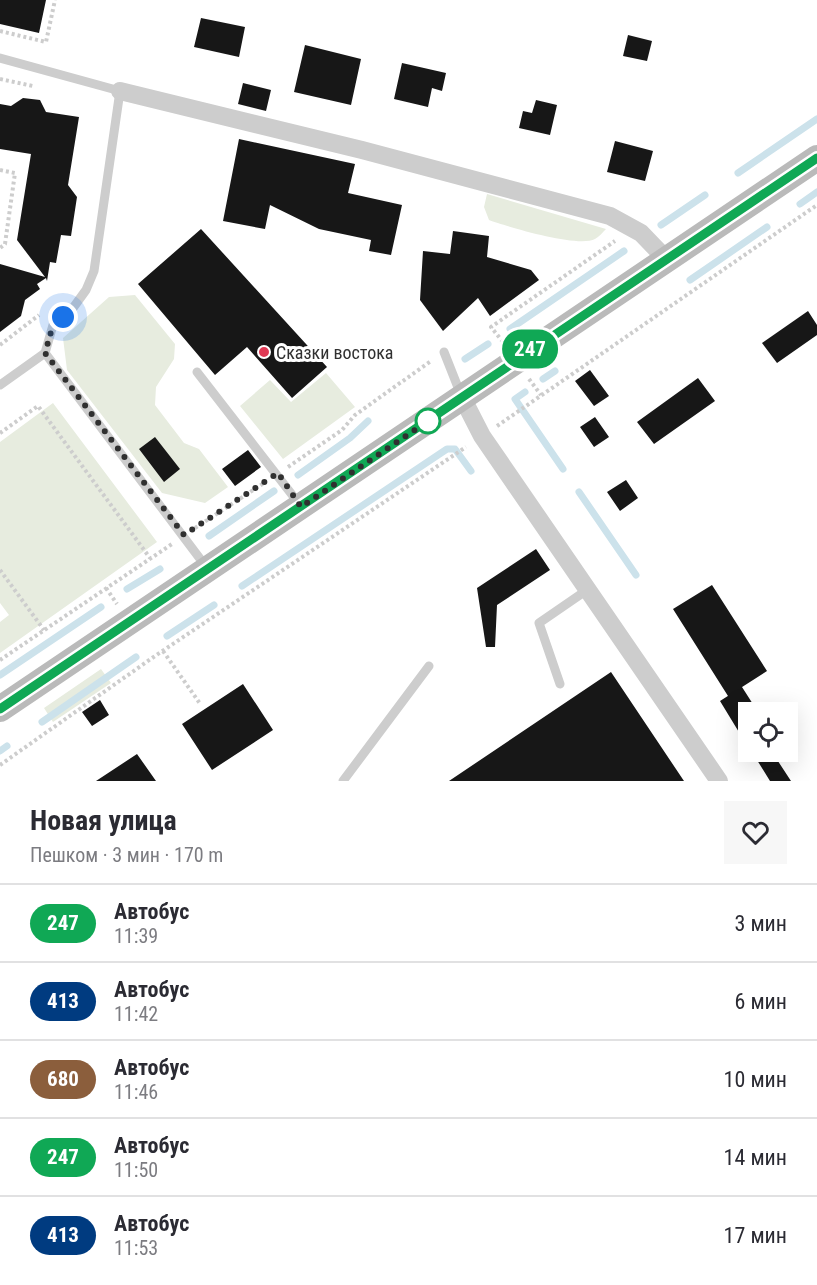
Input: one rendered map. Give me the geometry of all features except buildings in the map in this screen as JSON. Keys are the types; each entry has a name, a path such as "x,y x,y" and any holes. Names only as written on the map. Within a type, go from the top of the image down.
{"main road":[{"path":"0,709 817,158"}],"street":[{"path":"120,91 610,216 633,228 666,259"},
{"path":"462,397 482,436 719,781"}],"lane":[{"path":"0,58 120,91 94,271 86,290 73,308 53,325 45,353 0,385"},
{"path":"444,352 462,397"},
{"path":"45,353 184,535 208,570"},
{"path":"197,372 278,473 301,507"},
{"path":"560,684 539,623 587,590"},
{"path":"343,781 429,666"}],"path":[{"path":"0,31 46,42 55,0"},
{"path":"0,170 15,173 5,244 0,248"},
{"path":"516,412 817,205"},
{"path":"507,347 491,327 633,228"},
{"path":"0,345 42,313"},
{"path":"0,660 342,430 355,415 444,352"},
{"path":"525,374 541,395"},
{"path":"0,433 39,406 150,558"},
{"path":"0,765 462,449"},
{"path":"0,571 44,630"},
{"path":"164,651 201,705"}],"shaded area":[{"path":"487,194 606,229 596,238 574,241 543,236 511,227 489,220 484,207"},
{"path":"135,295 175,344 174,359 156,387 155,405 184,443 199,449 228,487 205,503 162,493 67,370 63,338 109,297"},
{"path":"326,373 355,407 283,459 240,406 270,380 291,402"},
{"path":"53,403 157,542 0,653 0,622 9,615 0,603 0,442"},
{"path":"101,669 111,683 53,722 44,708"}],"waterway":[{"path":"738,173 817,119"},
{"path":"800,204 817,192"},
{"path":"661,225 705,195"},
{"path":"690,280 767,227"},
{"path":"510,329 624,251"},
{"path":"465,359 488,344"},
{"path":"543,379 555,371"},
{"path":"525,392 515,399 563,469"},
{"path":"298,475 350,438 368,421"},
{"path":"242,586 447,449 455,449 471,471"},
{"path":"209,536 274,491"},
{"path":"579,492 636,575"},
{"path":"127,589 160,569"},
{"path":"167,636 214,605"},
{"path":"0,675 101,607"},
{"path":"42,722 136,657"},
{"path":"0,751 7,746"}],"bus line":[{"name":"247","path":"0,709 817,158"}],"place":[{"name":"Сказки востока","path":"264,352"}],"route":[{"path":"63,317 53,325 45,353 184,535 278,473 301,507 428,421"}]}
